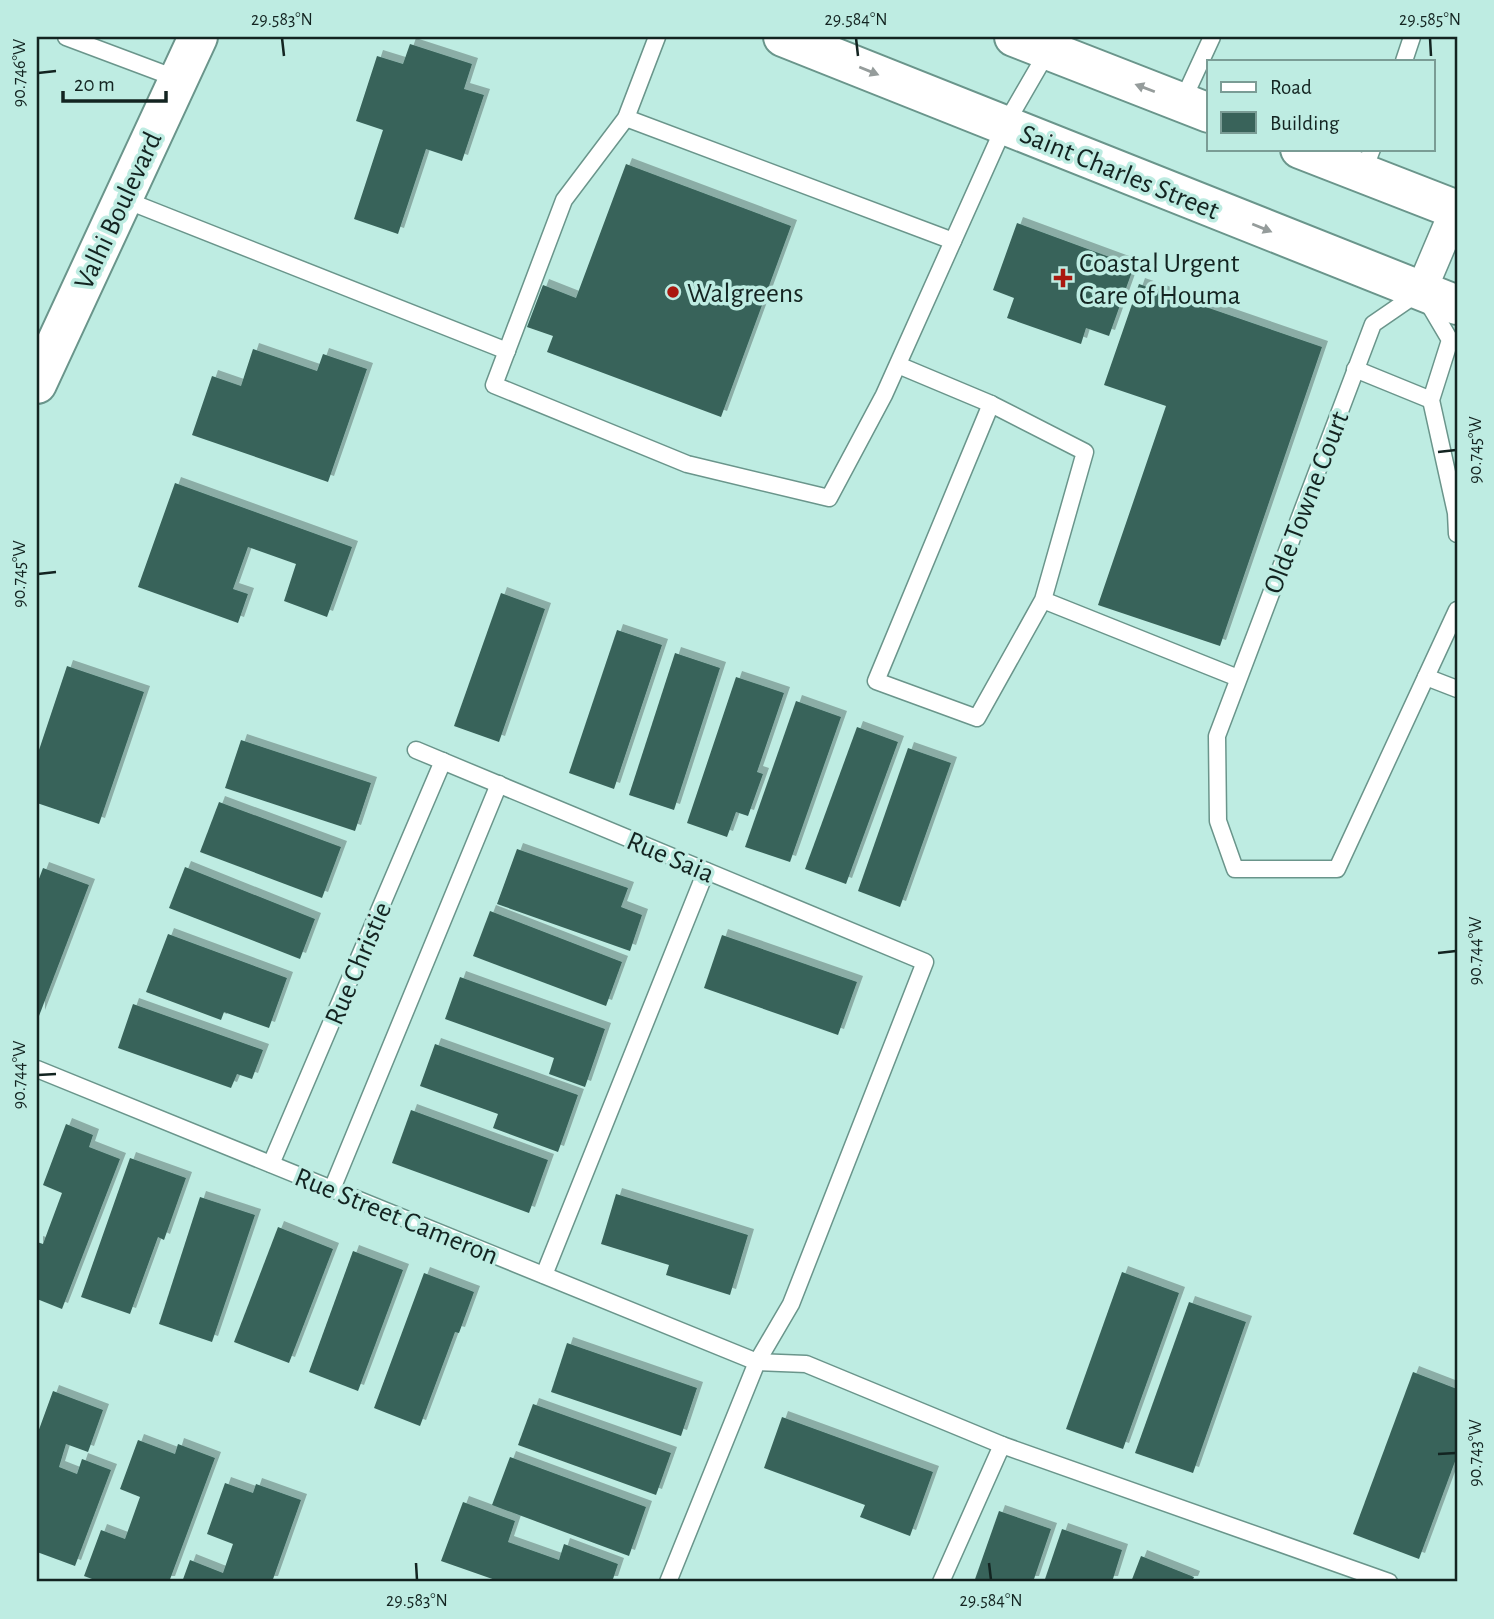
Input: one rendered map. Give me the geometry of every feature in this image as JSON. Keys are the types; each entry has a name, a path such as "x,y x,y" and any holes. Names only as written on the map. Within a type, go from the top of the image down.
{"street":[{"name":"Valhi Boulevard","path":"39,374 198,37"},
{"name":"Saint Charles Street","path":"783,37 1457,305"},
{"path":"1014,37 1052,44 1195,108"},
{"path":"1306,150 1367,161 1457,208 1421,291"}],"lane":[{"path":"66,37 178,79"},
{"path":"657,37 626,118 565,200 494,385 687,464 829,498 898,365 1005,125 1052,44"},
{"path":"1195,108 1212,37"},
{"path":"1404,60 1412,37"},
{"path":"626,118 953,241"},
{"path":"123,199 507,351"},
{"path":"1421,291 1450,340 1431,400 1456,513 1457,534"},
{"name":"Olde Towne Court","path":"1421,291 1373,324 1216,736 1218,821 1235,869 1337,869 1426,677"},
{"path":"898,365 991,404 1085,452 1043,600 977,718 876,681 991,404"},
{"path":"1355,369 1431,400"},
{"path":"1043,600 1238,678"},
{"path":"1457,610 1426,677 1457,690"},
{"name":"Rue Saia","path":"416,750 925,962 791,1304 757,1362"},
{"name":"Rue Christie","path":"271,1164 443,761"},
{"path":"332,1189 499,784"},
{"path":"544,1275 706,870"},
{"name":"Rue Street Cameron","path":"37,1069 757,1362 806,1364 1002,1445 1390,1582"},
{"path":"668,1582 757,1362"},
{"path":"942,1582 1002,1445"}],"building":[{"path":"410,44 472,64 464,89 484,95 462,161 426,149 398,234 354,219 383,130 356,121 377,56 403,64"},
{"name":"Walgreens","path":"626,164 791,226 721,417 547,352 553,336 527,327 543,285 576,298"},
{"name":"Coastal Urgent Care of Houma","path":"1017,223 1134,266 1109,336 1086,328 1081,344 1007,318 1014,298 993,290"},
{"path":"1139,284 1322,347 1220,646 1098,605 1166,406 1104,385"},
{"path":"253,349 317,371 323,354 367,369 328,482 192,435 212,376 241,386"},
{"path":"175,483 352,547 327,617 284,601 296,564 248,547 233,589 248,594 238,623 138,587"},
{"path":"501,593 545,609 499,742 454,726"},
{"path":"617,630 662,645 614,789 569,773"},
{"path":"675,653 720,668 674,810 629,795"},
{"path":"67,666 144,692 99,824 37,803 37,756"},
{"path":"736,677 784,693 757,772 763,774 748,816 736,812 727,837 687,823"},
{"path":"796,701 841,717 790,862 745,847"},
{"path":"857,727 898,742 846,884 805,869"},
{"path":"241,740 371,783 355,831 225,788"},
{"path":"908,748 951,763 900,907 858,891"},
{"path":"219,802 341,847 322,898 200,852"},
{"path":"517,849 628,888 621,907 642,915 630,951 497,904"},
{"path":"185,867 315,919 300,959 169,908"},
{"path":"43,868 89,885 39,1016 37,884"},
{"path":"490,911 622,962 606,1006 473,956"},
{"path":"168,934 287,978 269,1028 224,1012 221,1020 146,992"},
{"path":"722,935 857,982 838,1035 704,988"},
{"path":"460,977 605,1029 585,1087 549,1074 554,1058 445,1019"},
{"path":"133,1004 263,1050 252,1079 237,1074 231,1088 118,1048"},
{"path":"435,1044 578,1095 558,1152 493,1128 498,1114 420,1086"},
{"path":"411,1110 548,1160 529,1213 392,1163"},
{"path":"66,1124 93,1135 89,1147 120,1159 62,1309 37,1299 37,1242 43,1244 62,1193 43,1185"},
{"path":"130,1158 186,1178 164,1240 158,1237 130,1314 81,1297"},
{"path":"616,1194 748,1235 730,1295 666,1275 669,1265 601,1244"},
{"path":"200,1197 255,1215 212,1342 159,1324"},
{"path":"278,1227 333,1249 289,1363 234,1342"},
{"path":"353,1251 403,1270 358,1391 309,1372"},
{"path":"1122,1272 1179,1293 1123,1449 1066,1429"},
{"path":"424,1273 474,1292 459,1333 455,1332 420,1426 374,1408"},
{"path":"1189,1302 1246,1322 1193,1473 1135,1453"},
{"path":"567,1343 697,1388 681,1436 551,1392"},
{"path":"1413,1372 1457,1389 1457,1456 1419,1559 1353,1534"},
{"path":"53,1391 103,1410 88,1452 66,1444 59,1467 77,1474 82,1459 111,1470 75,1566 37,1552 37,1435"},
{"path":"533,1404 671,1453 656,1495 518,1445"},
{"path":"782,1417 933,1472 910,1536 860,1517 865,1505 764,1468"},
{"path":"138,1440 175,1454 178,1444 215,1458 169,1582 100,1582 84,1576 101,1530 125,1539 140,1497 120,1489"},
{"path":"510,1457 646,1507 629,1556 492,1505"},
{"path":"225,1483 253,1493 256,1484 301,1500 272,1582 182,1582 190,1560 223,1573 233,1544 207,1534"},
{"path":"463,1502 515,1521 508,1542 559,1560 564,1544 618,1564 612,1582 501,1582 441,1561"},
{"path":"999,1511 1051,1529 1033,1582 974,1582"},
{"path":"1062,1529 1122,1550 1112,1582 1044,1582"},
{"path":"1141,1556 1194,1577 1192,1582 1131,1582"}],"place":[{"name":"Coastal Urgent Care of Houma","path":"1063,278"},
{"name":"Walgreens","path":"673,292"}]}
